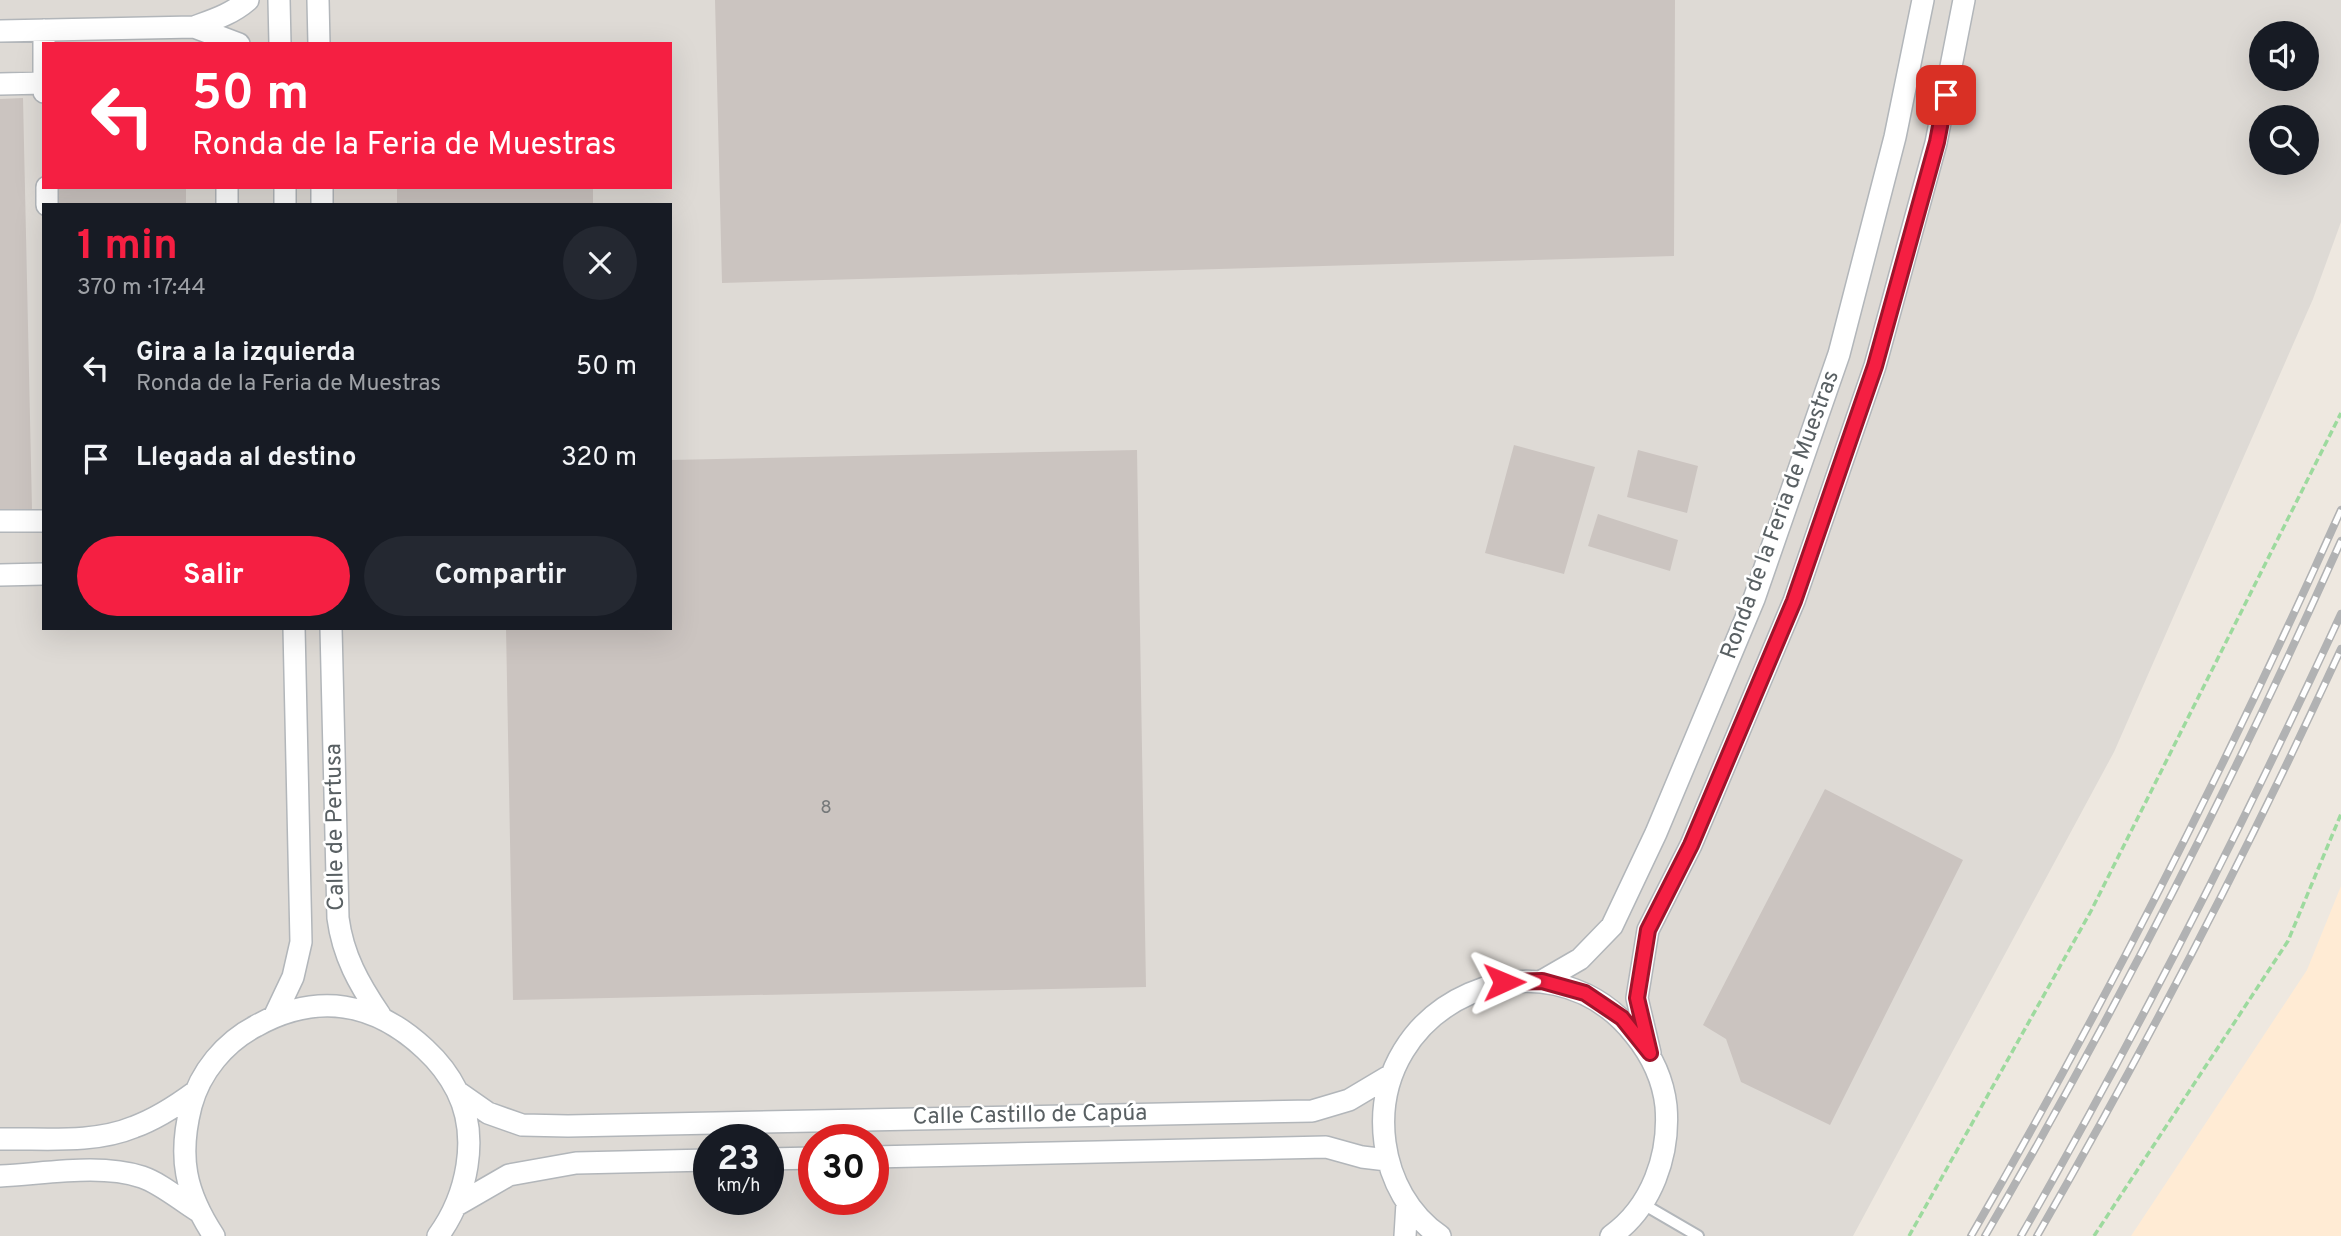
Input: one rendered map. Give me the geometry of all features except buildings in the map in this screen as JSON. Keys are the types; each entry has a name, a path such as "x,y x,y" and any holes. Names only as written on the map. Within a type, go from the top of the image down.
{"street":[{"path":"0,31 194,27 239,8 248,0"},
{"path":"279,0 280,42"},
{"path":"318,0 319,42"},
{"name":"Ronda de la Feria de Muestras","path":"1542,981 1580,959 1612,926 1656,833 1754,599 1839,354 1895,137 1923,0"},
{"name":"Ronda de la Feria de Muestras","path":"1611,1236 1620,1230 1643,1204 1661,1168 1668,1129 1664,1090 1650,1053 1637,998 1648,930 1691,845 1794,601 1870,379 1937,142 1964,0"},
{"path":"194,27 234,42"},
{"path":"44,30 44,42"},
{"path":"0,84 42,83"},
{"path":"0,522 42,521"},
{"path":"0,575 42,574"},
{"name":"Calle de Pertusa","path":"331,630 338,918 346,957 354,975 380,1015"},
{"name":"Calle de Pertusa","path":"275,1015 293,978 301,942 293,631"},
{"name":"Ronda de la Feria de Muestras","path":"1440,1236 1430,1229 1407,1203 1387,1160 1382,1125 1391,1075 1409,1041 1435,1013 1467,993 1479,989 1504,982 1542,981 1585,993 1594,999 1622,1018 1650,1053"},
{"path":"214,1236 198,1211 186,1173 185,1132 195,1092 214,1060 242,1033 275,1015 309,1006 345,1006 380,1015 412,1037 440,1063 458,1092 468,1129 468,1168 457,1205 438,1236"},
{"name":"Calle Castillo de Capúa","path":"458,1092 488,1113 522,1125 568,1126 1312,1111 1349,1100 1391,1075"},
{"path":"0,1139 109,1135 132,1129 155,1118 195,1092"},
{"name":"Calle Castillo de Capúa","path":"889,1157 1326,1147 1362,1157 1387,1160"},
{"path":"457,1205 509,1175 576,1163 693,1160"},
{"path":"0,1176 108,1170 127,1173 144,1177 198,1211"},
{"name":"Ronda de la Feria de Muestras","path":"1405,1236 1407,1203"}],"lane":[{"path":"1643,1204 1691,1235"}],"path":[{"path":"1909,1236 2091,911 2341,413"},
{"path":"2094,1236 2288,942 2341,814"}],"shaded area":[{"path":"0,0 2341,0 2341,222 2313,299 2114,752 1853,1236 0,1236"},
{"path":"2341,886 2341,1236 2131,1236 2307,970"}],"railway":[{"path":"1971,1236 2071,1058 2165,878 2211,787 2341,510"},
{"path":"1985,1236 2081,1066 2172,893 2259,718 2341,541"},
{"path":"2021,1236 2188,929 2341,614"},
{"path":"2037,1236 2196,946 2341,649"}],"route":[{"path":"1504,982 1542,981 1585,993 1622,1018 1650,1053 1637,998 1648,930 1691,845 1794,601 1875,366 1937,142 1946,95"}]}
